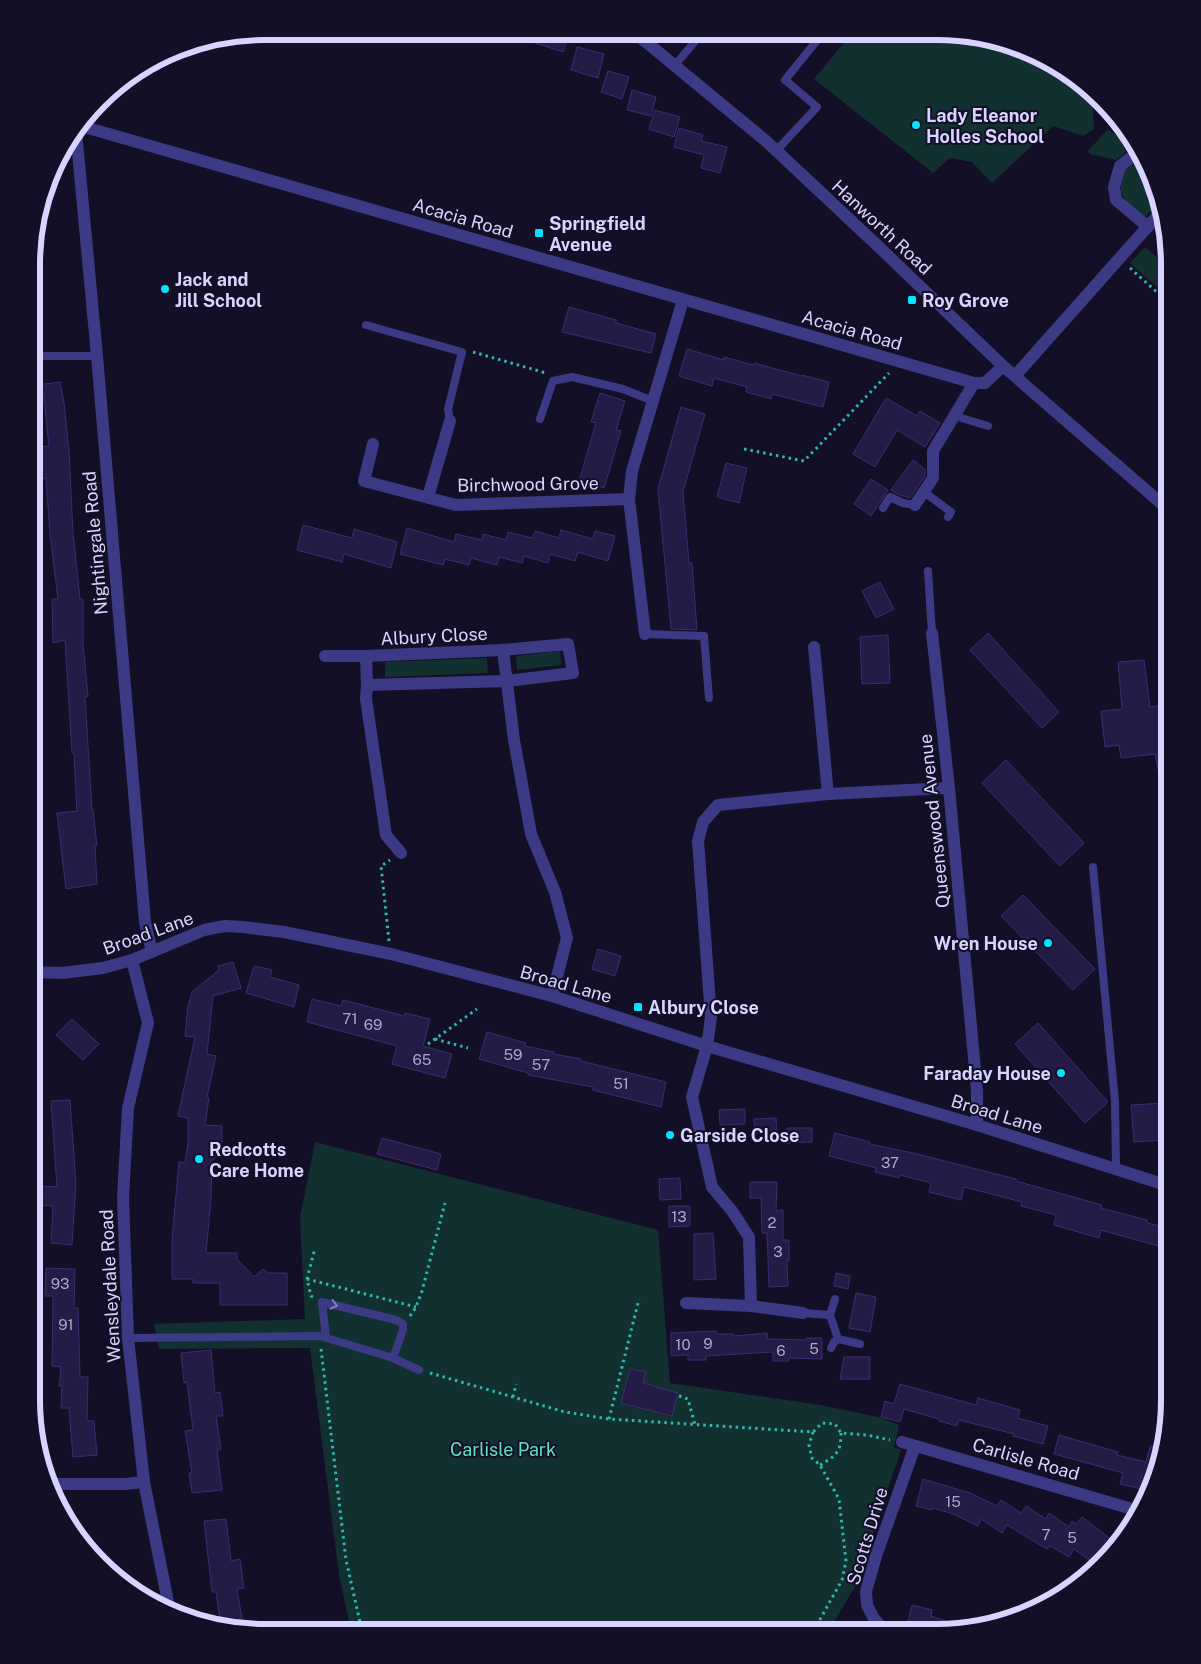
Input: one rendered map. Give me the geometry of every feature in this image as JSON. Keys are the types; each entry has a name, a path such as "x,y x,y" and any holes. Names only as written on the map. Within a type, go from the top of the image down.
{"street":[{"name":"Hanworth Road","path":"644,40 776,151 1003,366 1161,503"},
{"name":"Acacia Road","path":"86,128 974,383"},
{"name":"Nightingale Road","path":"77,142 145,922 152,952"},
{"path":"1133,155 1120,166 1114,187 1116,200 1148,227"},
{"path":"1014,376 1121,259 1156,217"},
{"path":"644,634 629,499 632,471 683,300"},
{"path":"915,505 933,478 934,451 974,383 985,383 1003,366"},
{"name":"Birchwood Grove","path":"428,497 450,421"},
{"name":"Birchwood Grove","path":"373,444 364,481 456,505 629,499"},
{"name":"Queenswood Avenue","path":"932,633 949,788 977,1090 977,1125"},
{"name":"Albury Close","path":"325,656 503,650 568,644 573,673 507,681 367,685"},
{"path":"814,647 828,794"},
{"name":"Albury Close","path":"503,650 514,740 531,834 556,892 567,938 552,996"},
{"name":"Albury Close","path":"366,656 366,700 386,835 401,853"},
{"path":"750,1306 749,1237 732,1211 712,1187 692,1097 707,1046 710,1009 698,841 704,822 718,805 828,794 949,788"},
{"name":"Broad Lane","path":"40,972 62,973 103,968 132,960 204,930 225,926 284,932 390,954 552,996 707,1046 977,1125 1161,1184"},
{"name":"Wensleydale Road","path":"132,960 148,1022 128,1108 123,1197 128,1338 144,1482 168,1602"},
{"path":"686,1302 803,1312"},
{"name":"Carlisle Road","path":"902,1442 1133,1509"},
{"name":"Scotts Drive","path":"879,1624 866,1605 866,1591 876,1556 915,1446"},
{"path":"56,1484 126,1484 144,1482"}],"lane":[{"path":"675,65 696,40"},
{"path":"776,151 817,107 785,80 817,40"},
{"path":"366,325 462,352 448,409 450,421"},
{"path":"40,356 97,356"},
{"path":"540,419 553,381 572,377 623,389 654,401"},
{"path":"955,416 988,426"},
{"path":"924,492 951,512 948,517"},
{"path":"883,508 890,497 903,503 915,505"},
{"path":"928,571 932,633"},
{"path":"644,634 704,636 709,698"},
{"path":"1092,867 1115,1102 1116,1170"},
{"path":"835,1299 830,1314 838,1338"},
{"path":"323,1337 322,1302 396,1320 403,1324 404,1330 393,1358"},
{"path":"803,1312 830,1314"},
{"path":"128,1338 323,1337 393,1358 419,1370"},
{"path":"838,1338 860,1344"},
{"path":"831,1348 838,1338"}],"path":[{"path":"1121,259 1161,296"},
{"path":"462,352 471,351 546,373 553,381"},
{"path":"744,449 804,461 900,362"},
{"path":"390,954 386,900 381,866 401,853"},
{"path":"428,1044 477,1009"},
{"path":"435,1039 468,1048"},
{"path":"403,1324 416,1308 445,1203"},
{"path":"315,1248 307,1279 311,1296 322,1302"},
{"path":"307,1279 416,1308"},
{"path":"609,1419 639,1299"},
{"path":"323,1337 346,1560 360,1624"},
{"path":"419,1370 565,1412 609,1419 813,1432"},
{"path":"513,1397 516,1384"},
{"path":"679,1396 688,1399 694,1425"},
{"path":"817,1624 842,1580 846,1561 839,1499 820,1465 812,1458 809,1445 813,1432 822,1423 835,1424 841,1433 841,1444 838,1453 820,1465"},
{"path":"841,1433 867,1435 902,1442"}],"green space":[{"path":"846,40 951,40 981,44 1023,57 1049,70 1073,86 1094,105 1094,129 1083,136 1053,126 992,183 972,162 950,158 933,173 814,79"},
{"path":"1108,129 1120,139 1126,152 1116,160 1090,154 1088,151"},
{"path":"1137,162 1144,178 1153,208 1144,218 1123,197 1121,192 1125,168"},
{"path":"1145,247 1161,261 1161,291 1130,263"},
{"path":"560,651 561,665 517,670 516,656"},
{"path":"487,658 488,673 385,677 385,662"},
{"name":"Carlisle Park","path":"315,1142 658,1230 670,1383 821,1405 878,1417 899,1425 894,1447 901,1450 855,1587 833,1624 350,1624 339,1575 310,1348 159,1349 154,1324 305,1319 300,1217"}],"building":[{"path":"526,40 567,40 563,52"},
{"path":"577,47 604,54 598,78 571,70"},
{"path":"608,71 629,77 622,99 601,92"},
{"path":"632,90 656,97 651,116 627,110"},
{"path":"655,110 680,117 674,137 649,129"},
{"path":"679,128 703,135 701,141 727,147 720,173 701,168 704,155 674,147"},
{"path":"569,307 616,320 616,323 656,334 651,353 562,332"},
{"path":"687,349 724,360 724,357 753,365 754,363 829,382 823,407 772,394 771,399 746,392 747,387 714,378 712,386 679,376"},
{"path":"60,382 64,403 69,451 73,532 80,599 83,599 83,644 88,696 85,697 92,809 97,846 95,846 97,884 66,889 57,813 77,811 65,640 53,643 52,599 58,599 50,534 46,478 42,479 40,447 49,446 44,397 40,398 40,385"},
{"path":"600,393 625,401 616,430 621,431 604,488 579,481 596,423 591,422"},
{"path":"886,398 917,416 920,411 940,423 925,447 897,430 875,467 853,454"},
{"path":"681,407 705,414 683,492 689,563 692,563 697,630 671,629 658,489"},
{"path":"913,460 925,469 925,476 910,498 891,490"},
{"path":"726,463 747,468 739,503 717,497"},
{"path":"871,479 888,490 871,516 854,504"},
{"path":"303,525 352,538 354,529 397,542 391,568 344,554 342,562 297,550"},
{"path":"407,528 454,542 456,534 482,540 483,534 506,540 508,532 532,538 535,531 559,538 561,530 593,539 595,531 615,536 608,561 578,552 575,561 550,554 548,563 524,556 522,563 499,557 497,565 471,558 469,565 445,559 443,565 400,554"},
{"path":"880,582 894,609 876,618 862,591"},
{"path":"988,633 1059,712 1042,728 970,650"},
{"path":"888,635 890,683 862,684 860,637"},
{"path":"1144,660 1150,707 1161,706 1161,784 1155,754 1121,758 1119,745 1105,747 1101,711 1122,709 1118,662"},
{"path":"1006,760 1084,843 1060,866 982,783"},
{"name":"Wren House","path":"1023,895 1095,969 1073,990 1001,916"},
{"path":"598,949 621,956 615,976 592,969"},
{"path":"233,962 241,988 213,996 207,1054 216,1056 207,1097 209,1098 205,1125 222,1126 222,1149 221,1154 212,1160 211,1200 206,1253 237,1253 237,1259 254,1277 263,1269 269,1273 287,1273 287,1305 220,1305 220,1283 193,1283 193,1279 172,1279 172,1239 179,1162 185,1163 188,1142 188,1118 178,1116 195,1037 185,1036 188,1006 192,992 219,970 218,966"},
{"path":"254,966 272,970 270,977 299,985 294,1007 246,993"},
{"path":"312,999 341,1006 343,1000 405,1016 405,1013 430,1019 423,1046 452,1054 445,1078 392,1064 397,1046 307,1022"},
{"path":"72,1019 99,1044 83,1060 56,1035"},
{"name":"Faraday House","path":"1038,1023 1108,1102 1085,1123 1015,1044"},
{"path":"487,1032 526,1043 525,1046 666,1082 661,1107 593,1090 593,1087 528,1075 528,1073 479,1059"},
{"path":"70,1100 76,1184 72,1245 51,1243 53,1206 40,1205 41,1186 57,1187 51,1101"},
{"path":"1161,1103 1161,1140 1134,1142 1131,1105"},
{"path":"745,1109 745,1124 720,1125 719,1110"},
{"path":"776,1118 777,1133 755,1134 754,1119"},
{"path":"787,1128 812,1128 812,1142 787,1143"},
{"path":"835,1133 870,1142 870,1144 1016,1179 1016,1181 1102,1205 1101,1208 1147,1220 1147,1223 1161,1226 1161,1247 1101,1230 1099,1238 1054,1225 1056,1215 1021,1206 1022,1202 964,1187 961,1200 929,1192 931,1183 900,1175 899,1178 875,1172 876,1168 829,1156"},
{"path":"382,1138 441,1154 437,1170 377,1154"},
{"path":"680,1178 681,1199 660,1200 659,1179"},
{"path":"750,1182 777,1182 776,1211 783,1210 783,1240 789,1240 789,1261 787,1261 788,1286 769,1287 767,1233 762,1233 761,1198 750,1198"},
{"path":"669,1206 690,1206 690,1226 669,1227"},
{"path":"713,1233 716,1279 694,1280 694,1234"},
{"path":"46,1268 75,1269 74,1308 78,1308 80,1377 88,1377 87,1421 94,1421 97,1455 73,1457 69,1408 61,1408 62,1386 59,1386 61,1367 52,1366 53,1296 45,1296"},
{"path":"836,1273 850,1276 848,1289 834,1286"},
{"path":"856,1293 876,1297 870,1332 849,1328"},
{"path":"716,1331 717,1334 734,1334 734,1336 767,1333 768,1339 806,1340 806,1338 822,1338 822,1359 789,1358 789,1361 773,1361 773,1352 706,1356 706,1360 688,1360 688,1355 671,1356 671,1333"},
{"path":"211,1350 215,1393 220,1392 223,1416 216,1416 221,1449 217,1450 222,1490 192,1493 189,1473 192,1473 185,1431 193,1430 187,1382 184,1383 181,1353"},
{"path":"844,1357 870,1357 870,1379 840,1379"},
{"path":"630,1369 646,1372 643,1383 678,1393 672,1416 621,1403"},
{"path":"900,1384 976,1405 978,1398 1020,1410 1018,1418 1048,1426 1043,1444 1013,1436 1014,1434 959,1420 957,1426 904,1409 900,1422 881,1417 885,1401 894,1404"},
{"path":"1059,1435 1118,1452 1117,1455 1146,1462 1150,1446 1156,1448 1143,1489 1120,1484 1123,1473 1054,1454"},
{"path":"923,1479 970,1493 997,1506 1001,1500 1021,1513 1026,1506 1046,1519 1049,1513 1069,1527 1072,1521 1076,1524 1082,1517 1112,1540 1091,1562 1074,1549 1069,1557 1050,1546 1047,1549 1007,1525 1002,1533 981,1519 978,1526 953,1514 933,1508 932,1510 916,1506"},
{"path":"226,1519 231,1561 240,1559 244,1588 237,1589 243,1623 220,1620 216,1592 212,1592 204,1521"},
{"path":"912,1605 932,1610 931,1616 953,1624 912,1624 908,1623"}],"place":[{"name":"Lady Eleanor Holles School","path":"916,125"},
{"name":"Springfield Avenue","path":"539,233"},
{"name":"Jack and Jill School","path":"165,289"},
{"name":"Roy Grove","path":"912,300"},
{"name":"Wren House","path":"1048,943"},
{"name":"Albury Close","path":"638,1007"},
{"name":"Faraday House","path":"1061,1073"},
{"name":"Garside Close","path":"670,1135"},
{"name":"Redcotts Care Home","path":"199,1159"}]}
